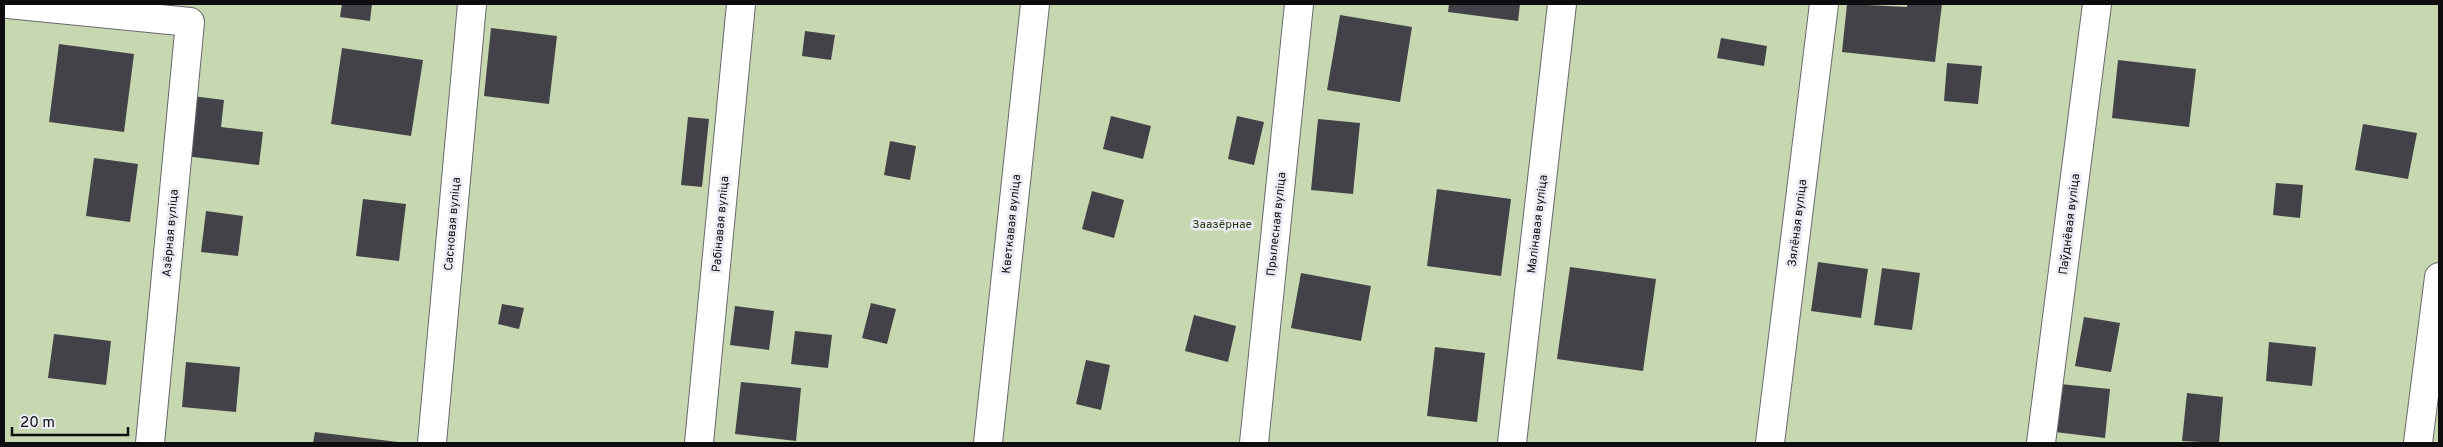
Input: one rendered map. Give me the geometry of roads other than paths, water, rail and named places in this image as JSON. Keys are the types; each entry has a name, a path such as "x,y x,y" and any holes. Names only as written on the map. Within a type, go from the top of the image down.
{"lane":[{"name":"Азёрная вуліца","path":"8,4 190,22 150,443"},
{"name":"Сасновая вуліца","path":"432,443 472,4"},
{"name":"Рабінавая вуліца","path":"699,443 741,4"},
{"name":"Кветкавая вуліца","path":"988,443 1035,4"},
{"name":"Прылесная вуліца","path":"1254,443 1299,4"},
{"name":"Малінавая вуліца","path":"1512,443 1562,4"},
{"name":"Зялёная вуліца","path":"1770,443 1824,4"},
{"name":"Паўднёвая вуліца","path":"2040,443 2097,4"},
{"path":"2418,443 2439,277"}],"park label":[{"name":"Заазёрнае","path":"1222,224"}]}
